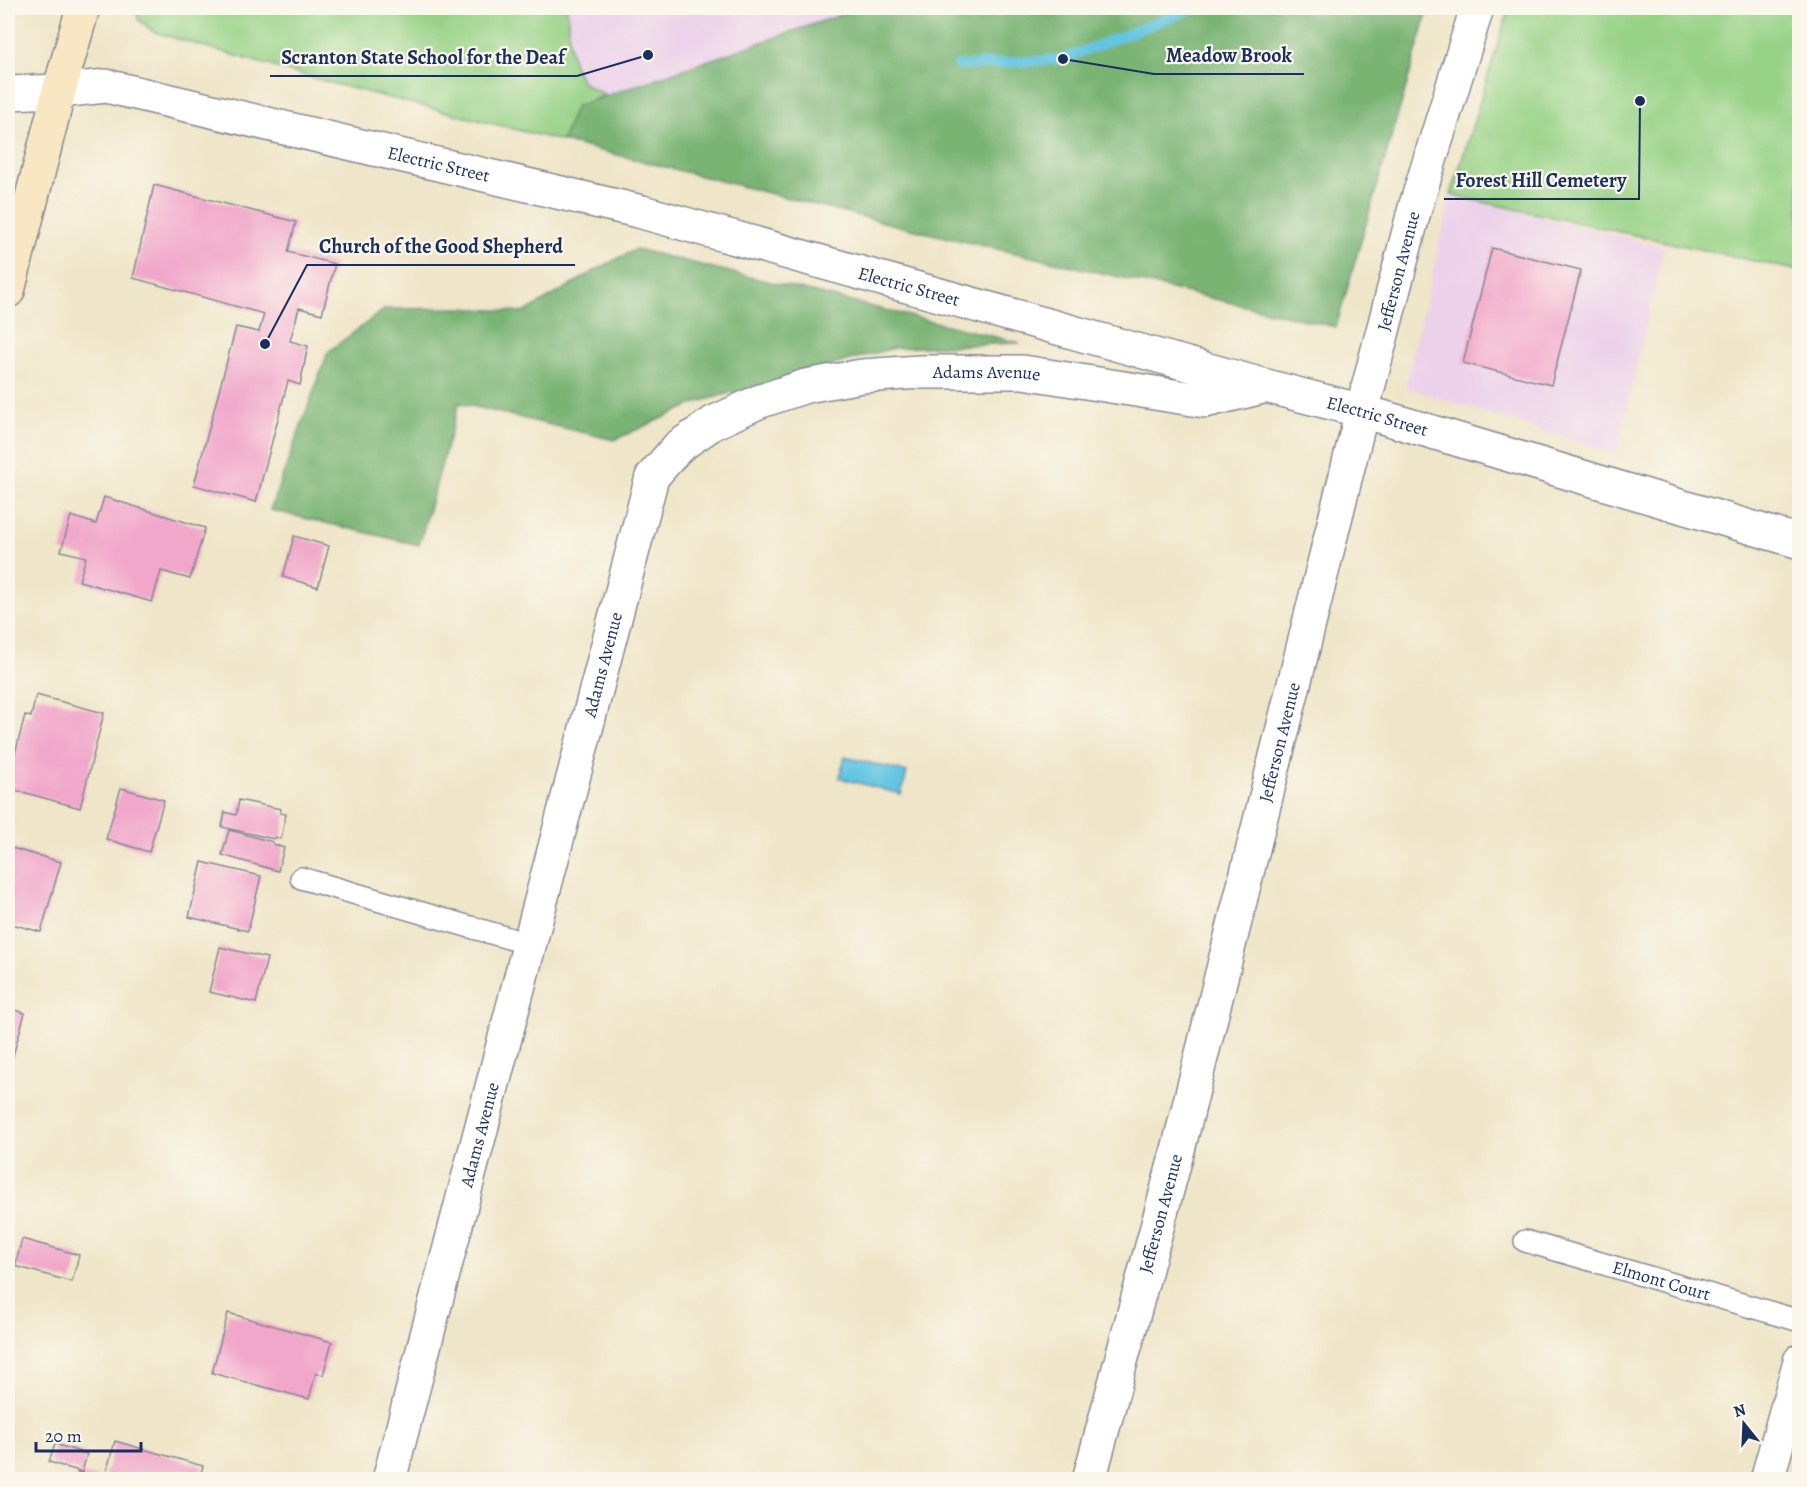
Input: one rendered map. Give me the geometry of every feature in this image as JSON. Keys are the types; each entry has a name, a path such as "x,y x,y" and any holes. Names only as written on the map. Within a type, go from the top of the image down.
{"street":[{"path":"8,291 83,8"},
{"name":"Jefferson Avenue","path":"1089,1479 1180,1142 1415,207 1477,8"},
{"name":"Electric Street","path":"8,93 59,92 106,86 642,212 1362,411 1800,542"},
{"name":"Adams Avenue","path":"389,1479 652,477 678,447 713,423 758,402 806,386 862,376 920,372 1023,372 1205,401 1266,386"},
{"path":"1767,1479 1800,1361"}],"lane":[{"path":"301,878 529,944"},
{"name":"Elmont Court","path":"1525,1241 1800,1321"}],"shaded area":[{"path":"567,8 857,8 606,95 583,83 575,67 570,44"},
{"path":"1451,195 1664,247 1616,454 1405,387"}],"green space":[{"path":"137,8 567,8 570,46 577,73 586,85 606,95 576,106 562,141 323,81 154,32 138,19"},
{"path":"857,8 1429,8 1336,327 915,230 562,141 576,106"},
{"path":"1509,8 1799,8 1799,271 1451,195"},
{"path":"636,249 1020,343 894,348 698,402 614,440 459,403 419,545 270,510 328,352 385,309 459,308 525,312"}],"water":[{"path":"845,757 907,772 901,794 839,778"}],"building":[{"path":"154,185 296,222 288,252 335,264 322,314 299,308 290,341 308,346 300,385 288,381 256,502 194,485 236,327 259,332 264,314 133,278"},
{"path":"1492,248 1581,270 1551,385 1463,363"},
{"path":"104,497 205,528 190,579 161,571 152,602 79,581 86,557 61,551 71,516 96,524"},
{"path":"294,536 329,546 318,587 283,577"},
{"path":"36,695 104,713 80,808 8,788 25,715 31,717"},
{"path":"121,788 164,800 149,852 106,839"},
{"path":"239,800 281,809 280,813 286,814 281,839 222,827 225,812 236,815"},
{"path":"229,830 273,842 284,848 278,871 222,855"},
{"path":"8,847 61,862 41,932 8,923"},
{"path":"202,862 261,876 248,931 189,917"},
{"path":"220,947 267,958 256,1003 209,992"},
{"path":"8,1008 25,1013 12,1059 8,1058"},
{"path":"22,1239 79,1255 72,1282 15,1266"},
{"path":"228,1313 332,1342 323,1375 316,1373 309,1399 212,1373"},
{"path":"115,1441 203,1466 199,1480 104,1480"},
{"path":"55,1444 87,1454 82,1472 49,1462"},
{"path":"78,1472 101,1479 101,1480 76,1480"}],"waterway":[{"path":"958,66 1063,59 1194,8"}],"place":[{"name":"Scranton State School for the Deaf","path":"648,55"},
{"name":"Meadow Brook","path":"1063,59"},
{"name":"Forest Hill Cemetery","path":"1640,101"},
{"name":"Church of the Good Shepherd","path":"265,344"}]}
